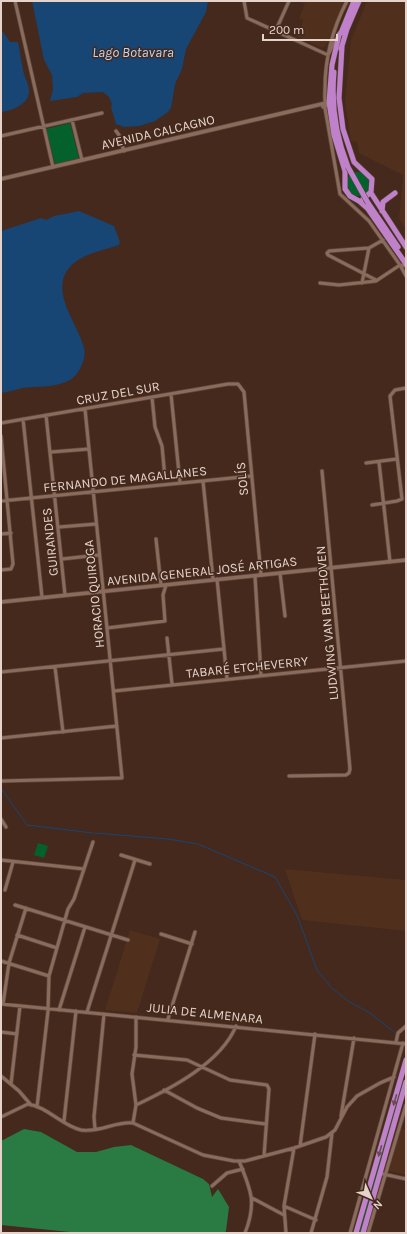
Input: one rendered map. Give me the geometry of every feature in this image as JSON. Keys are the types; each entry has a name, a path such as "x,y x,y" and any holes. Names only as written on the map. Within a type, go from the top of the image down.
{"highway":[{"path":"342,46 340,87 341,118 349,150 354,162 372,179 373,188 365,198 356,200 348,199 345,189 344,168 334,135 329,102 330,73 341,33 354,1"},
{"path":"350,167 340,131 337,105 338,68 348,25 359,1"},
{"path":"341,33 334,67 333,101 337,133 350,167 369,202 406,259"},
{"path":"345,180 352,172 363,171"},
{"path":"370,193 406,247"},
{"path":"382,212 383,202 395,193"},
{"path":"356,200 368,209 404,265"},
{"path":"369,202 406,252"},
{"path":"356,1233 406,1060"},
{"path":"363,1233 383,1174 406,1082"}],"street":[{"path":"15,1 53,167"},
{"path":"276,30 289,1"},
{"path":"347,1 333,34 328,55 323,105 340,194 348,199 362,214 404,265 406,276"},
{"path":"245,2 247,18 328,55"},
{"path":"328,55 341,33"},
{"name":"AVENIDA CALCAGNO","path":"1,179 323,105"},
{"path":"1,136 102,113"},
{"path":"72,120 82,160"},
{"path":"116,131 120,135 124,150"},
{"path":"376,280 328,255 327,253 329,251 369,248 383,240"},
{"path":"362,283 369,248"},
{"path":"320,283 339,285 376,280 404,265"},
{"name":"CRUZ DEL SUR","path":"1,423 228,384 238,384"},
{"name":"SOLÍS","path":"238,384 244,392 261,575"},
{"path":"372,505 397,502 402,499 390,396 395,390 406,388"},
{"path":"171,394 180,483"},
{"path":"152,397 155,427 162,446 165,478"},
{"name":"HORACIO QUIROGA","path":"1,781 122,778 85,409"},
{"name":"GUIRANDES","path":"46,415 65,595"},
{"path":"23,419 42,598"},
{"path":"1,436 2,465 11,533 13,567 1,570"},
{"path":"51,452 89,449"},
{"path":"366,463 398,459"},
{"path":"379,462 390,562"},
{"name":"LUDWING VAN BEETHOVEN","path":"289,776 346,775 349,773 342,668 322,471"},
{"name":"FERNANDO DE MAGALLANES","path":"1,501 252,476"},
{"path":"203,481 227,679"},
{"path":"58,527 96,524"},
{"path":"1,534 11,533"},
{"path":"107,628 165,621 163,595 164,585 156,539"},
{"path":"62,559 99,555"},
{"name":"AVENIDA GENERAL JOSÉ ARTIGAS","path":"1,602 406,560"},
{"path":"280,573 285,616"},
{"path":"255,576 261,675"},
{"path":"167,638 172,684"},
{"path":"1,672 169,654 224,650"},
{"name":"TABARÉ ETCHEVERRY","path":"114,691 406,661"},
{"path":"55,667 63,732"},
{"path":"1,738 117,726"},
{"path":"1,819 6,827"},
{"path":"37,1107 40,1099 48,1008 49,976 65,920 75,896 93,842"},
{"path":"121,855 150,864"},
{"path":"1,860 84,869"},
{"path":"87,1012 135,860"},
{"path":"5,890 12,862"},
{"path":"15,905 128,940"},
{"path":"2,1004 9,963 26,908"},
{"path":"59,1010 85,927"},
{"path":"168,1019 196,932"},
{"path":"161,934 192,944"},
{"path":"17,935 57,948"},
{"path":"1,961 49,976"},
{"name":"JULIA DE ALMENARA","path":"2,1004 405,1043"},
{"path":"12,1084 20,1006"},
{"path":"64,1121 66,1115 76,1011"},
{"path":"95,1129 94,1117 104,1014"},
{"path":"134,1123 136,1105 132,1074 136,1016"},
{"path":"136,1105 203,1066 223,1047 236,1026"},
{"path":"396,1042 398,1033 406,1026"},
{"path":"1,1032 17,1034"},
{"path":"300,1146 315,1034"},
{"path":"341,1117 341,1108 354,1038"},
{"path":"350,1233 405,1043"},
{"path":"134,1055 182,1059 203,1066 230,1080 265,1084 269,1087 264,1156"},
{"path":"1,1076 12,1084 31,1105"},
{"path":"311,1233 316,1220 327,1177 332,1133 347,1107 357,1096 394,1077"},
{"path":"164,1090 212,1115 228,1120 266,1124"},
{"path":"1,1117 21,1106 31,1105 80,1129 95,1129 134,1123 197,1153 215,1158 239,1161 264,1156 321,1140 332,1133"},
{"path":"368,1233 383,1174 406,1105"},
{"path":"286,1233 287,1224 284,1216 284,1206 294,1148"},
{"path":"239,1161 252,1198 251,1213 246,1233"},
{"path":"212,1186 227,1173 242,1169"},
{"path":"383,1174 406,1179"},
{"path":"252,1198 284,1216"},
{"path":"284,1206 316,1220"}],"shaded area":[{"path":"298,1 345,1 329,41 324,47 320,47 296,36 303,22 303,20 299,18 305,4"},
{"path":"367,1 406,1 406,229 399,219 403,175 359,153 357,142 351,141 345,101 351,40"},
{"path":"285,869 406,880 406,931 302,920"},
{"path":"130,930 160,939 137,1013 105,1010"},
{"path":"400,1128 406,1130 406,1175 389,1171"}],"green space":[{"path":"70,123 79,158 55,164 46,129"},
{"path":"358,172 367,175 370,184 367,193 358,196 349,193 346,184 349,175"},
{"path":"38,843 48,846 44,858 34,855"},
{"path":"406,1065 398,1106 361,1233 358,1233"},
{"path":"24,1129 41,1132 77,1152 96,1152 114,1147 131,1145 203,1179 209,1184 212,1197 218,1189 229,1207 226,1231 224,1233 80,1233 1,1225 1,1141"}],"water":[{"name":"Lago Botavara","path":"32,1 208,1 206,12 186,49 182,69 175,84 171,108 168,112 155,121 139,126 124,127 116,124 111,107 112,104 109,97 103,92 83,93 77,97 50,101 53,89 52,75 44,60"},
{"path":"1,29 10,42 18,42 29,91 26,100 19,106 1,112"},
{"path":"79,211 114,226 120,242 119,245 90,254 74,263 66,273 62,283 66,305 81,338 85,352 82,366 73,378 65,383 53,386 22,388 1,393 1,231 41,218 46,220 54,216"}],"waterway":[{"path":"1,788 27,825 93,833"},
{"path":"95,833 168,839 198,844 275,877 297,915 317,970 332,988 348,1001 370,1013 394,1032"}]}
